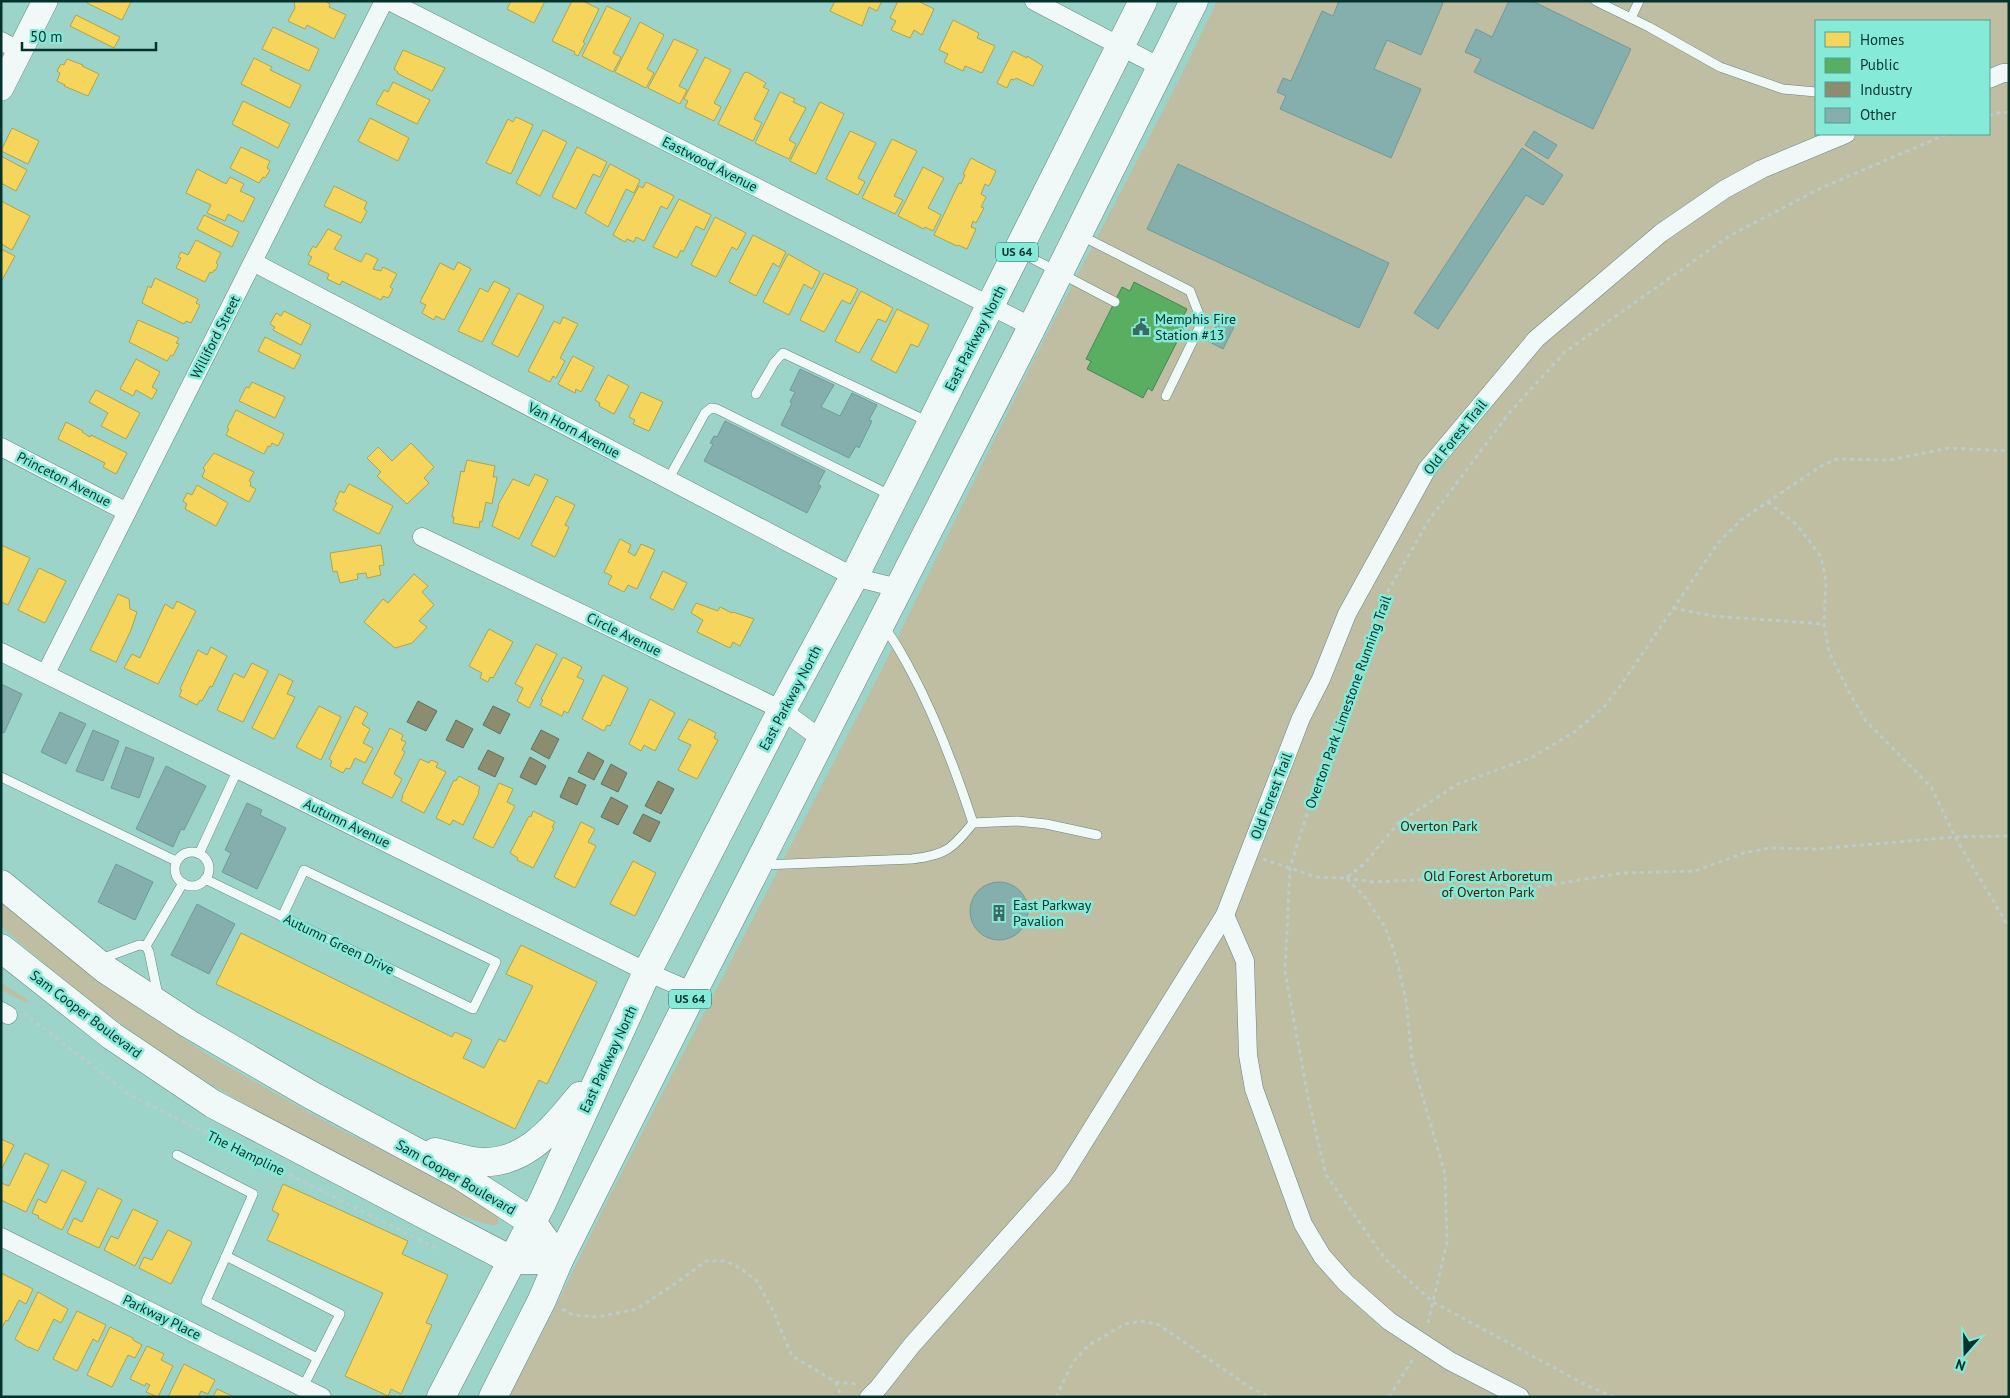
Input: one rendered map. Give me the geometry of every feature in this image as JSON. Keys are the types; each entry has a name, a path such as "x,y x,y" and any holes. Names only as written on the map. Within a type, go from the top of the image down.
{"main road":[{"path":"1,88 11,46 45,1"},
{"name":"East Parkway North","path":"441,1397 532,1222 647,972 782,710 854,577 1144,1"},
{"name":"US 64","path":"493,1397 693,992 1032,328 1194,1"},
{"name":"Sam Cooper Boulevard","path":"1,884 95,960 189,1024 294,1085 461,1176 532,1222 559,1260"},
{"name":"Sam Cooper Boulevard","path":"1,948 112,1036 213,1104 511,1260 559,1260"},
{"path":"398,1143 475,1161 506,1160 531,1148 554,1127 604,1067"}],"street":[{"name":"Williford Street","path":"46,673 384,1"},
{"name":"Eastwood Avenue","path":"389,1 1032,328"},
{"path":"1034,1 1160,67"},
{"name":"Old Forest Trail","path":"868,1397 879,1387 912,1345 1062,1178 1225,916 1301,718 1321,679 1347,614 1427,469 1536,339 1661,233 1725,189 1762,169 1844,135"},
{"name":"Van Horn Avenue","path":"253,262 854,577 898,588"},
{"name":"Princeton Avenue","path":"1,447 127,512"},
{"name":"Circle Avenue","path":"422,537 782,710 822,739"},
{"name":"Autumn Avenue","path":"1,652 647,972 693,992"},
{"path":"1225,916 1245,961 1248,1055 1254,1089 1303,1224 1322,1256 1346,1283 1389,1321 1450,1361 1520,1397"},
{"name":"Parkway Place","path":"1,1237 322,1397"}],"lane":[{"path":"1596,1 1631,18 1720,68 1783,89 1815,92"},
{"path":"1631,18 1639,1"},
{"path":"1078,234 1190,291 1202,322 1166,396"},
{"path":"1018,251 1115,302"},
{"path":"756,394 774,362 783,353 932,423"},
{"path":"668,480 705,414 711,408 718,409 894,498"},
{"path":"880,623 893,638 926,700 956,772 973,823"},
{"path":"199,854 238,769"},
{"path":"1,777 176,861"},
{"path":"757,865 912,859 936,856 956,845 973,823 1017,820 1097,835"},
{"path":"185,853 199,854 208,864 208,875 196,885 183,883 177,878 175,872 176,861 185,853"},
{"name":"Autumn Green Drive","path":"205,879 473,1008 496,962 304,870 282,916"},
{"path":"146,946 183,883"},
{"path":"95,960 112,957 139,945 146,946"},
{"path":"146,946 149,952 160,1005"},
{"path":"177,1155 253,1194 206,1301 317,1358"},
{"path":"226,1256 340,1314 303,1387"}],"path":[{"path":"1990,116 2009,112"},
{"name":"Overton Park Limestone Running Trail","path":"1614,1397 1586,1385 1432,1302 1386,1260 1326,1175 1309,1102 1285,972 1290,868 1316,785 1381,603 1429,520 1510,412 1565,352 1729,236 1821,188 1945,135"},
{"path":"1346,878 1365,863 1398,823 1458,784 1533,757 1581,726 1604,707 1622,685 1718,543 1741,520 1821,466 1837,459 1889,460 1950,448 2009,451"},
{"path":"1768,502 1797,525 1821,557 1826,581 1824,624 1829,652 1849,692 1866,721 1932,788 1955,837 2009,927"},
{"path":"1673,608 1713,616 1824,624"},
{"path":"1257,864 1262,859 1316,877 1346,878 1373,882 1438,879 1482,881 1531,888 1622,873 1695,871 1744,853 1769,848 1817,849 1955,837 2009,836"},
{"path":"1346,878 1365,897 1385,927 1406,1000 1412,1060 1445,1174 1447,1242 1423,1343 1388,1397"},
{"name":"The Hampline","path":"11,1013 130,1095 443,1252"},
{"path":"555,1306 572,1315 597,1317 637,1309 706,1260 726,1261 740,1268 757,1281 774,1313 792,1356 836,1382 841,1397"},
{"path":"1056,1397 1073,1362 1089,1345 1125,1324 1142,1321 1159,1325 1251,1388 1269,1397"}],"green space":[{"name":"Overton Park","path":"1217,1 2009,1 2009,1397 509,1397 607,1201 881,671 1034,359 1180,78"},
{"path":"1,903 119,995 211,1057 337,1128 468,1192 491,1209 498,1217 498,1224 495,1226 479,1222 434,1203 264,1115 194,1074 94,1004 31,953 1,926"},
{"path":"1,983 28,1000 27,1003 1,990"}],"building: Homes":[{"path":"88,1 131,2 122,20 87,3"},
{"path":"294,1 325,1 330,4 329,7 346,15 334,39 307,25 305,29 288,21 295,8"},
{"path":"511,1 545,1 534,23 507,9"},
{"path":"572,1 583,1 599,9 578,56 574,54 575,52 552,41"},
{"path":"835,1 882,1 877,11 869,7 862,26 830,11"},
{"path":"898,1 918,1 934,9 922,35 914,30 910,38 891,30 896,21 890,18"},
{"path":"607,6 631,18 613,53 621,57 613,72 582,56"},
{"path":"76,15 120,37 114,48 70,26"},
{"path":"953,20 979,33 977,38 995,46 982,73 965,66 963,71 944,62 948,54 939,50"},
{"path":"640,22 664,35 647,69 654,73 646,88 615,72"},
{"path":"273,27 319,49 309,71 262,49"},
{"path":"674,39 698,50 679,86 687,90 680,104 648,88"},
{"path":"403,50 445,68 432,91 397,73 394,69"},
{"path":"1013,51 1027,58 1027,56 1043,66 1033,86 1016,78 1014,80 1011,79 1007,88 997,83"},
{"path":"705,57 731,70 714,103 721,107 714,121 685,107 688,101 684,99"},
{"path":"254,58 272,67 270,70 301,85 290,108 241,84"},
{"path":"67,59 99,74 88,96 57,81 60,73 57,71 61,64 64,65"},
{"path":"747,72 766,83 763,87 769,90 754,119 762,123 753,141 718,124 744,73"},
{"path":"393,82 430,100 417,124 376,104 384,90 388,92"},
{"path":"780,92 795,99 793,102 806,108 789,140 796,144 789,159 755,143"},
{"path":"243,101 290,124 278,148 232,124"},
{"path":"820,102 844,114 816,174 790,161"},
{"path":"516,117 533,125 511,174 486,163 508,119 513,122"},
{"path":"370,118 409,138 398,161 358,141"},
{"path":"12,128 39,141 28,164 1,151"},
{"path":"543,130 567,142 540,196 516,183"},
{"path":"850,131 876,143 858,178 865,182 858,195 826,179"},
{"path":"892,139 917,151 894,196 903,200 895,214 862,198"},
{"path":"241,147 270,161 267,168 270,170 259,183 230,168"},
{"path":"577,147 607,162 600,177 593,174 576,209 552,197"},
{"path":"1,156 27,170 16,191 1,183"},
{"path":"971,158 996,171 989,186 985,184 981,194 986,197 981,207 984,208 976,223 973,221 971,227 976,229 967,249 934,235 959,183 961,184 965,175 963,174"},
{"path":"610,164 640,180 634,193 626,189 608,227 585,213"},
{"path":"923,167 944,178 928,208 941,215 933,231 925,227 924,229 898,216"},
{"path":"197,169 226,184 230,177 244,184 240,191 255,198 243,222 228,214 225,221 207,213 211,205 186,193"},
{"path":"646,182 674,196 667,209 661,206 644,241 636,237 634,242 627,239 625,242 613,235 639,186 643,188"},
{"path":"334,186 367,202 364,209 367,211 361,223 324,206"},
{"path":"679,199 711,215 704,230 696,226 683,252 681,250 677,258 653,247"},
{"path":"3,202 30,216 12,250 1,244 1,203"},
{"path":"204,215 239,232 232,247 197,229"},
{"path":"715,217 746,233 737,250 732,247 716,277 691,265"},
{"path":"328,229 342,236 334,249 361,262 366,253 378,259 373,269 381,271 383,267 397,274 390,287 393,289 388,298 383,296 381,300 342,281 340,285 327,279 329,274 308,264 312,257 308,255 313,246 316,248"},
{"path":"753,235 786,252 779,267 773,263 756,296 729,282"},
{"path":"196,240 221,253 216,263 218,265 215,271 210,272 205,282 176,268 181,258 178,257 181,252 188,255"},
{"path":"1,249 15,256 2,280 1,280"},
{"path":"788,254 820,272 812,289 804,284 789,315 763,302"},
{"path":"458,262 471,269 444,320 436,316 434,320 422,313 426,305 420,302 440,263 454,270"},
{"path":"824,273 858,289 850,304 842,300 824,332 800,320"},
{"path":"155,278 198,299 196,303 200,305 191,323 186,321 184,324 142,303 148,286 151,288"},
{"path":"494,281 510,289 482,342 458,331 480,288 488,292"},
{"path":"861,291 893,308 886,322 878,319 859,353 835,341"},
{"path":"518,293 544,306 518,357 492,344"},
{"path":"897,309 929,325 918,347 911,344 896,373 871,360"},
{"path":"284,311 311,325 301,345 273,330 275,327 270,324 276,313 281,316"},
{"path":"563,317 578,324 560,358 565,361 556,378 553,376 550,382 528,371 554,321 560,324"},
{"path":"138,320 179,338 176,343 179,344 173,356 171,355 167,361 129,342"},
{"path":"265,337 301,355 294,369 258,351"},
{"path":"573,356 594,367 581,392 576,389 575,393 558,384"},
{"path":"136,359 160,372 152,387 157,390 152,399 136,390 133,396 120,389"},
{"path":"608,375 629,386 614,414 599,406 600,403 595,400"},
{"path":"252,382 285,397 275,418 239,401 246,387 249,388"},
{"path":"96,390 140,413 126,439 101,426 108,413 89,402"},
{"path":"641,392 663,402 649,431 633,424 635,420 629,417"},
{"path":"236,410 284,434 278,446 272,443 264,454 226,435 229,429 227,428"},
{"path":"66,422 90,437 91,435 127,453 116,474 103,467 105,463 58,439"},
{"path":"411,443 434,467 424,478 429,483 407,504 377,476 381,472 367,458 378,447 392,461"},
{"path":"214,453 254,472 249,481 251,482 250,486 256,489 249,502 202,477 205,470 203,468"},
{"path":"467,460 495,466 493,477 497,477 492,504 486,502 479,528 453,523 454,517 452,517 461,471 464,472"},
{"path":"535,474 548,480 519,539 492,526 498,505 513,479 529,486"},
{"path":"349,484 393,506 379,534 333,510 340,491 344,493"},
{"path":"197,485 228,503 216,526 185,509 187,504 183,501 187,493 192,495"},
{"path":"556,496 575,505 565,525 569,527 555,557 531,545"},
{"path":"620,539 631,545 628,552 635,556 641,544 655,550 637,589 628,585 624,592 608,584 612,576 604,572"},
{"path":"1,545 30,558 8,605 1,602"},
{"path":"381,545 384,565 379,566 381,575 367,578 366,573 357,574 358,579 340,583 337,571 333,572 330,553"},
{"path":"39,568 66,581 45,623 18,610"},
{"path":"663,571 687,583 673,610 650,598"},
{"path":"414,574 428,586 422,592 434,605 419,621 427,627 412,643 395,648 364,622 383,599 388,603"},
{"path":"118,594 129,599 130,609 137,612 116,662 90,650"},
{"path":"177,601 196,611 158,684 124,668 132,654 140,658 165,604 173,609"},
{"path":"696,603 718,611 720,607 732,613 754,619 740,646 733,642 730,648 697,632 703,620 691,613"},
{"path":"489,629 513,642 493,678 490,677 488,682 480,678 482,673 469,666"},
{"path":"536,644 557,654 529,708 517,701 523,688 515,684"},
{"path":"211,647 227,656 212,687 210,686 202,701 200,700 197,705 179,696 182,690 180,689 198,650 207,655"},
{"path":"563,657 582,667 577,677 584,680 568,713 564,711 562,716 540,705 543,700 541,699"},
{"path":"252,663 268,671 243,722 217,710 234,673 244,678"},
{"path":"279,674 293,681 287,694 295,697 274,739 252,728"},
{"path":"603,675 628,688 610,726 607,725 604,731 582,719"},
{"path":"650,699 675,713 655,751 644,745 641,751 629,744"},
{"path":"319,706 341,717 321,760 296,747"},
{"path":"355,706 368,713 362,724 370,729 363,743 373,748 365,763 355,758 350,769 346,768 343,773 330,766 332,761 329,759"},
{"path":"689,719 716,733 714,738 718,740 697,779 678,770 691,745 678,739"},
{"path":"390,728 403,735 401,740 406,742 402,750 405,752 394,774 402,779 392,798 362,783"},
{"path":"420,759 429,763 431,760 438,763 436,767 446,772 424,813 401,801"},
{"path":"459,776 480,787 479,793 463,825 453,820 450,825 436,818 454,780 456,781"},
{"path":"499,783 513,789 507,802 515,806 493,848 473,838"},
{"path":"533,811 555,822 552,827 554,828 533,868 517,860 518,858 510,853"},
{"path":"581,822 595,829 588,842 596,846 575,888 554,877"},
{"path":"633,861 656,873 635,916 610,904"},
{"path":"241,933 452,1037 455,1032 472,1040 463,1058 484,1068 499,1039 505,1042 533,986 506,974 521,945 597,982 547,1084 539,1080 515,1129 216,984"},
{"path":"1,1139 14,1145 1,1170"},
{"path":"25,1153 49,1165 26,1212 1,1200 1,1183 9,1186"},
{"path":"62,1170 86,1182 62,1230 32,1213 38,1199 46,1203"},
{"path":"283,1184 408,1241 402,1254 448,1275 426,1323 432,1325 401,1394 391,1389 388,1396 345,1376 383,1293 267,1240 279,1214 272,1210"},
{"path":"98,1188 122,1200 99,1248 67,1233 74,1218 82,1222"},
{"path":"133,1209 158,1221 135,1266 104,1250 111,1236 118,1239"},
{"path":"168,1230 192,1242 171,1284 139,1268 144,1257 152,1260"},
{"path":"1,1273 33,1289 26,1304 19,1300 8,1321 6,1320 1,1329"},
{"path":"38,1292 68,1309 61,1323 54,1319 38,1351 29,1348 15,1339"},
{"path":"77,1311 106,1325 98,1342 93,1339 77,1371 53,1359"},
{"path":"110,1327 133,1338 133,1340 142,1345 135,1358 128,1355 112,1387 87,1375"},
{"path":"147,1346 164,1354 161,1360 173,1366 158,1397 146,1392 150,1385 146,1383 145,1386 130,1379"},
{"path":"184,1364 215,1380 208,1394 201,1391 198,1397 168,1397"},
{"path":"217,1389 234,1397 213,1397"}],"building: Public":[{"path":"1134,282 1187,309 1183,317 1188,320 1152,391 1148,388 1143,398 1087,369 1091,361 1086,359 1122,287 1130,291"}],"building: Industry":[{"path":"418,701 437,711 426,731 407,722"},
{"path":"493,706 510,714 500,734 483,725"},
{"path":"456,720 473,729 463,748 446,740"},
{"path":"541,730 559,739 549,759 531,749"},
{"path":"488,750 504,758 495,777 478,769"},
{"path":"588,752 604,761 594,780 578,772"},
{"path":"530,757 546,766 536,785 520,777"},
{"path":"611,764 627,773 618,792 601,784"},
{"path":"569,777 586,785 577,805 560,797"},
{"path":"658,781 674,789 661,814 645,806"},
{"path":"611,797 628,806 618,825 601,817"},
{"path":"643,814 660,822 650,842 633,833"}],"building: Other":[{"path":"1339,1 1438,1 1443,3 1421,55 1387,40 1374,69 1421,89 1391,158 1280,109 1286,96 1277,92 1283,78 1291,81 1322,11 1333,16"},
{"path":"1509,1 1532,1 1631,49 1593,129 1474,72 1481,59 1465,52 1476,29 1492,37"},
{"path":"1534,131 1557,145 1548,159 1525,145"},
{"path":"1522,148 1563,175 1543,205 1526,195 1438,329 1414,313"},
{"path":"1178,164 1389,263 1359,328 1147,229"},
{"path":"1219,320 1234,327 1223,349 1208,341"},
{"path":"800,369 834,385 821,407 840,416 852,393 877,405 869,420 872,421 859,448 856,446 849,458 781,425 792,403 790,402 795,392 790,390"},
{"path":"725,421 825,471 818,484 821,486 807,513 704,461 713,444 710,443 714,436 717,437"},
{"path":"1,684 22,694 4,733 1,732"},
{"path":"60,712 86,724 66,764 41,752"},
{"path":"93,730 119,741 103,781 76,771"},
{"path":"126,747 154,758 139,798 111,788"},
{"path":"166,766 206,786 184,830 181,829 173,847 136,829"},
{"path":"247,803 262,810 260,815 286,828 257,889 222,872 231,853 225,850"},
{"path":"116,864 153,882 135,920 98,902"},
{"name":"East Parkway Pavalion","path":"993,882 1005,882 1020,890 1028,905 1028,917 1020,932 1005,940 993,940 978,932 970,917 970,905 978,890"},
{"path":"197,904 235,924 209,974 171,955"}],"place":[{"name":"Memphis Fire Station #13","path":"1141,327"},
{"name":"East Parkway Pavalion","path":"999,913"}],"park label":[{"name":"Old Forest Arboretum of Overton Park","path":"1488,884"}]}
